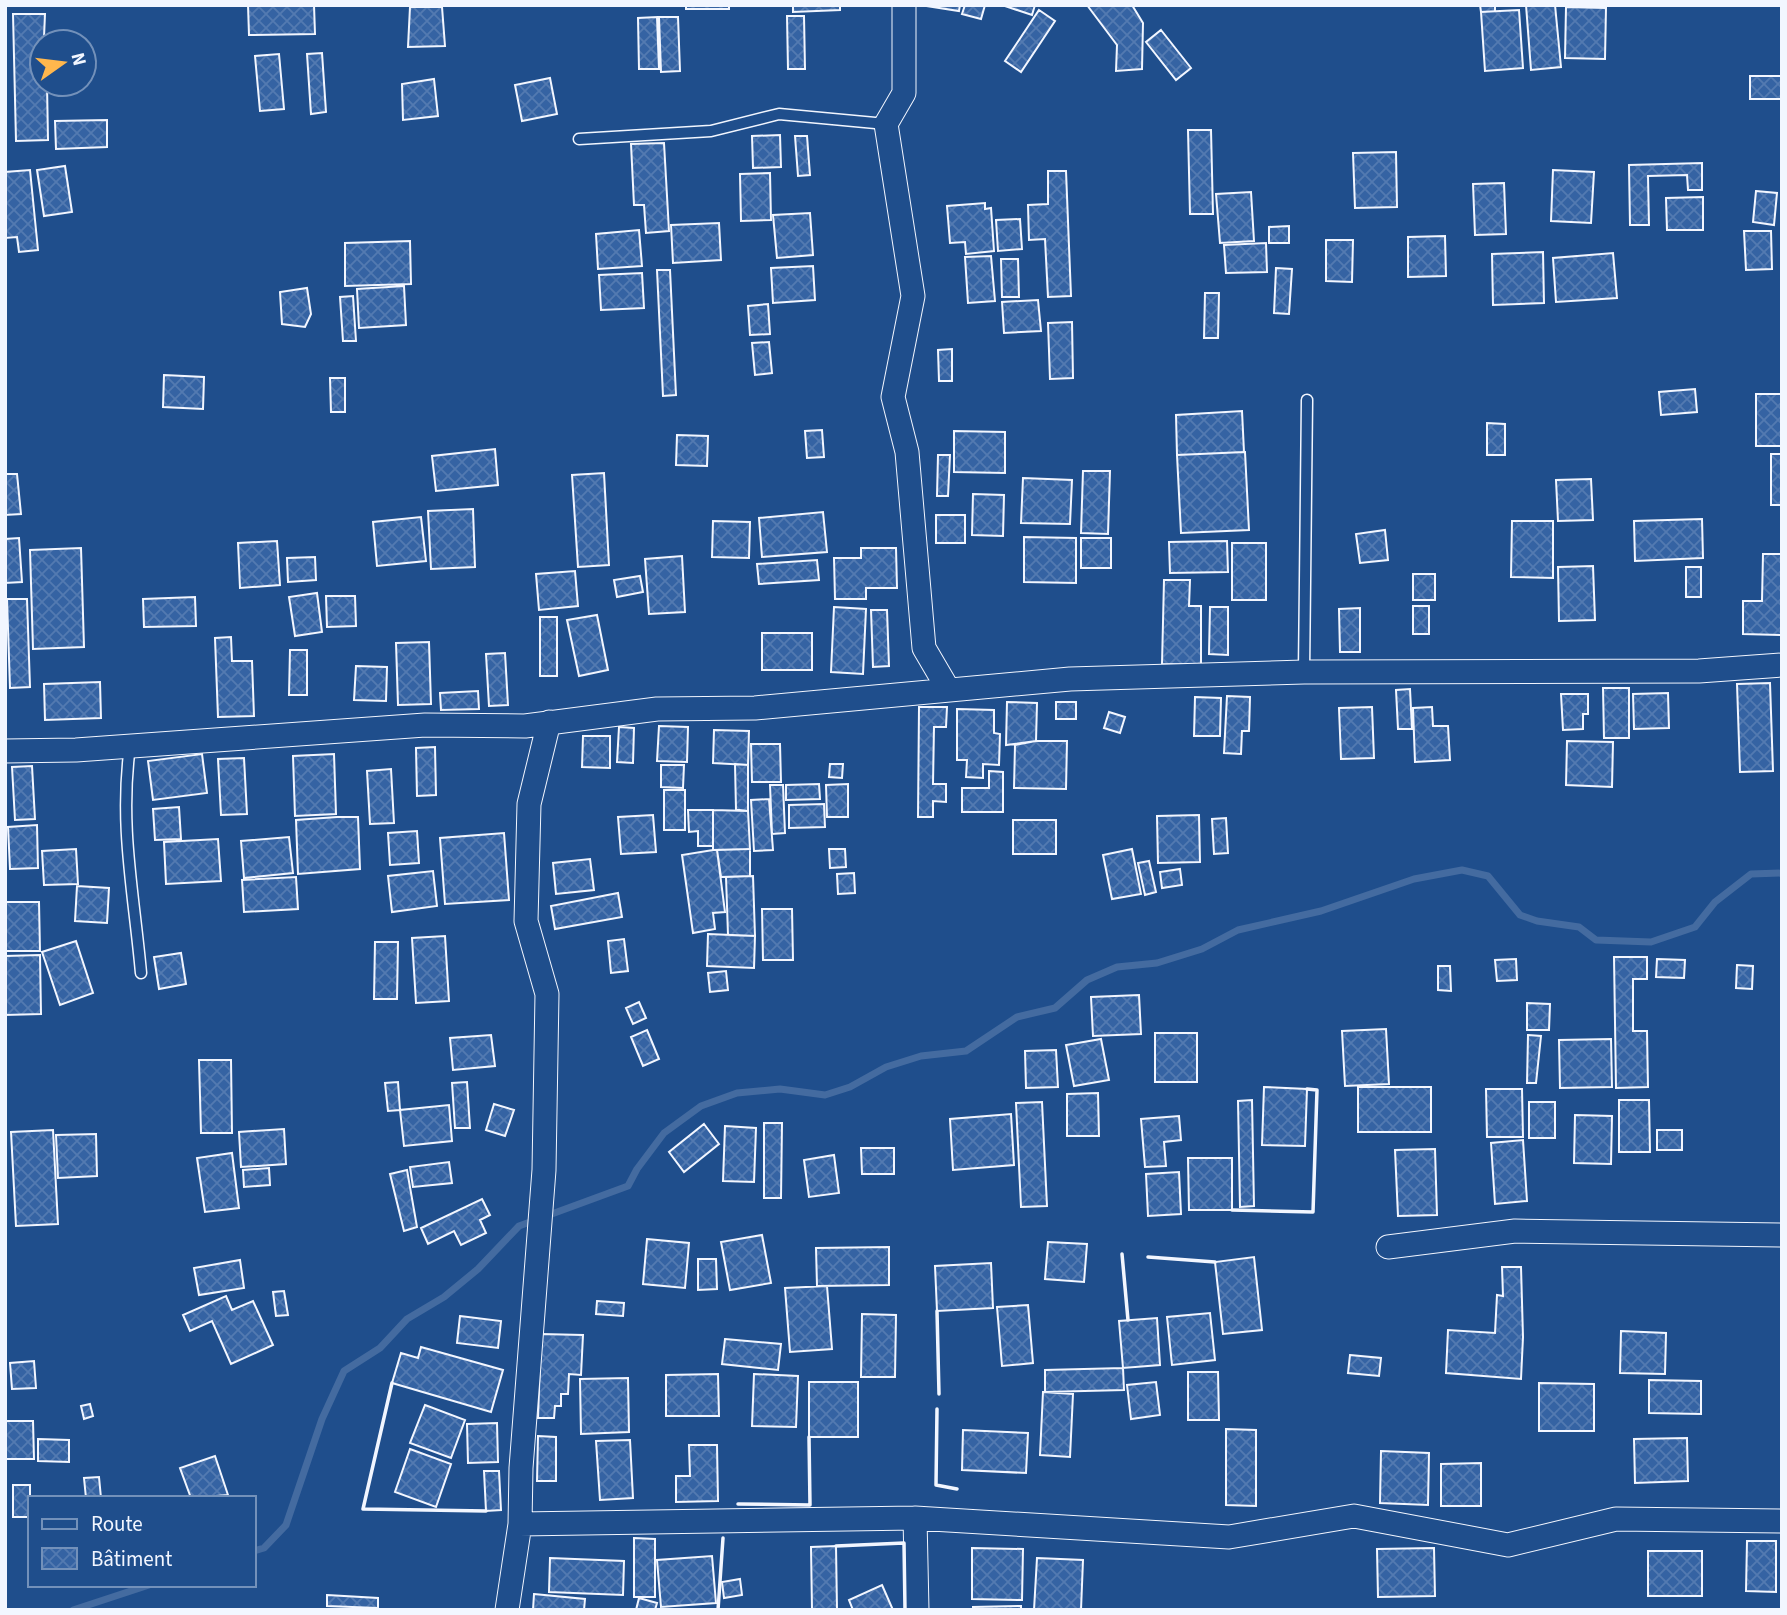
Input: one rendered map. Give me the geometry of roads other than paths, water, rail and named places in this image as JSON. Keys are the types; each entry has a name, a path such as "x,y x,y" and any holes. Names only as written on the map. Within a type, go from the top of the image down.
{"street":[{"path":"904,5 904,93 886,124 913,296 893,397 907,452 924,648 948,689"},
{"path":"5,751 130,746 425,725 525,726 657,709 755,708 1070,679 1304,672 1699,671 1782,665"},
{"path":"507,1610 520,1524 521,1468 544,1170 547,994 526,920 529,804 549,722"},
{"path":"1388,1247 1515,1231 1782,1235"},
{"path":"520,1524 915,1518 1229,1537 1354,1516 1508,1545 1616,1519 1782,1521"},
{"path":"915,1518 917,1610"}],"lane":[{"path":"579,139 711,131 779,114 886,124"},
{"path":"1304,672 1307,400"},
{"path":"130,746 125,781 125,847 141,973"}],"waterway":[{"path":"256,1550 264,1548 286,1525 322,1419 344,1371 380,1348 407,1319 444,1297 478,1269 519,1226 628,1186 637,1169 664,1133 701,1106 737,1093 780,1089 825,1095 850,1087 886,1067 921,1056 966,1051 1017,1017 1055,1008 1087,980 1117,967 1157,963 1202,949 1238,930 1321,911 1414,879 1462,870 1488,876 1520,915 1537,921 1579,927 1596,940 1651,942 1695,927 1715,902 1751,874 1782,873"},
{"path":"73,1610 143,1587"}]}
